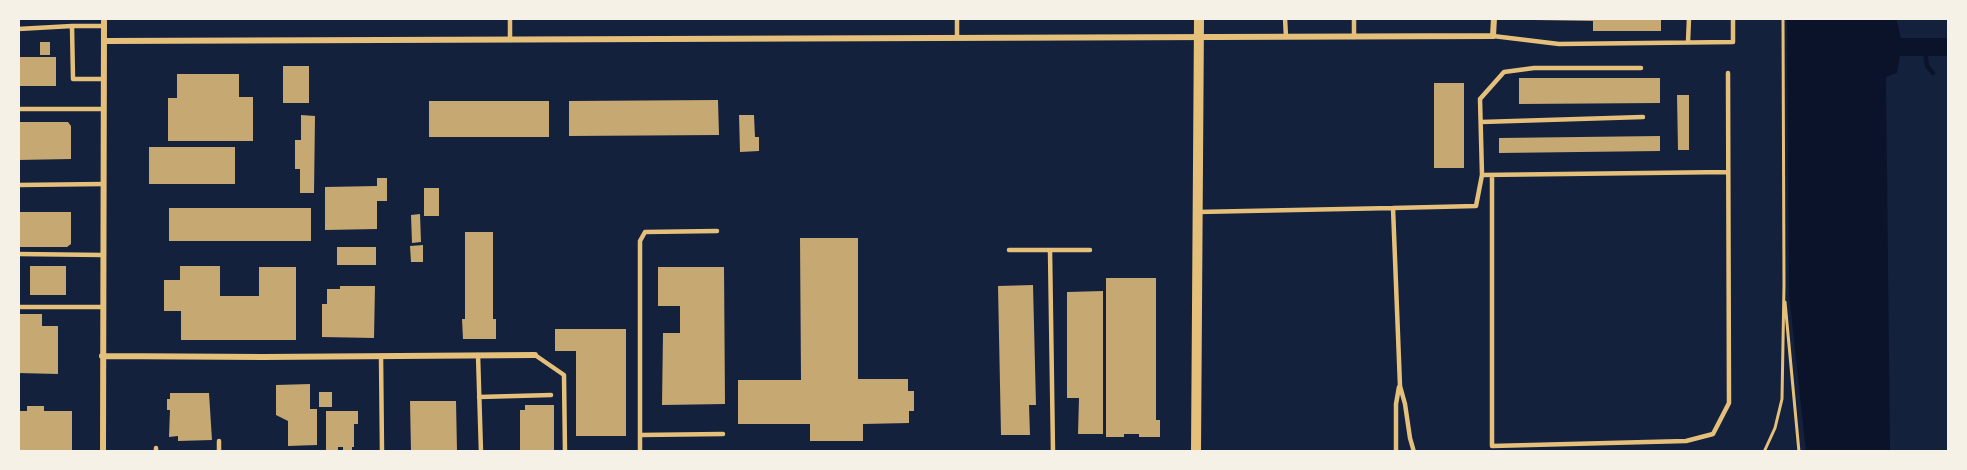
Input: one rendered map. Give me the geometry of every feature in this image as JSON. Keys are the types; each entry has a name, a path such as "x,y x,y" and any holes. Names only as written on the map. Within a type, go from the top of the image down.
{"street":[{"path":"103,452 104,18"},
{"path":"1196,452 1198,18"},
{"path":"105,41 1493,36 1494,18"},
{"path":"102,356 535,355"}],"lane":[{"path":"510,18 510,40"},
{"path":"957,18 957,38"},
{"path":"1285,18 1286,37"},
{"path":"1354,18 1354,37"},
{"path":"1688,42 1689,18"},
{"path":"1493,36 1559,44 1733,42 1733,18"},
{"path":"72,26 73,79 104,79"},
{"path":"18,29 104,26"},
{"path":"1197,212 1476,206 1482,176 1480,99 1504,72 1534,68 1641,68"},
{"path":"1492,176 1492,446 1686,441 1713,434 1729,403 1728,73"},
{"path":"18,109 104,109"},
{"path":"1480,122 1643,117"},
{"path":"1482,176 1728,172"},
{"path":"18,185 104,184"},
{"path":"1393,208 1400,385 1414,452"},
{"path":"640,452 640,241 645,232 717,231"},
{"path":"1009,250 1090,250"},
{"path":"1050,250 1053,452"},
{"path":"18,254 103,255"},
{"path":"18,307 102,307"},
{"path":"478,355 481,452"},
{"path":"535,355 564,375 565,452"},
{"path":"381,356 382,452"},
{"path":"1396,452 1396,404 1400,385"},
{"path":"479,397 551,395"},
{"path":"640,435 723,434"},
{"path":"219,441 219,452"}],"path":[{"path":"1764,452 1775,428 1782,399 1783,18"},
{"path":"1784,285 1800,452"}],"water":[{"path":"1787,18 1896,18 1901,38 1949,38 1949,56 1900,56 1897,73 1886,77 1890,452 1806,452 1789,294"}],"building":[{"path":"1534,18 1661,18 1661,31 1593,31 1593,21 1534,20"},
{"path":"40,42 50,42 50,55 40,55"},
{"path":"18,57 56,57 56,86 18,86"},
{"path":"283,66 309,66 309,103 283,103"},
{"path":"177,74 239,74 239,97 253,97 253,141 168,141 168,98 177,98"},
{"path":"1519,78 1660,78 1660,103 1519,104"},
{"path":"1434,83 1464,83 1464,168 1434,168"},
{"path":"1677,95 1689,95 1689,150 1678,150"},
{"path":"718,100 719,135 569,136 569,101"},
{"path":"429,101 549,101 549,137 429,137"},
{"path":"301,115 315,116 314,193 300,193 300,169 295,169 295,140 301,140"},
{"path":"739,115 754,115 755,137 759,137 759,151 740,152"},
{"path":"18,122 68,122 71,126 71,159 18,160"},
{"path":"1660,136 1660,151 1499,153 1499,138"},
{"path":"149,147 235,147 235,184 149,184"},
{"path":"377,178 387,178 387,201 377,201 377,229 325,230 325,187 377,186"},
{"path":"424,188 439,188 439,216 424,216"},
{"path":"169,208 311,208 311,241 169,241"},
{"path":"18,212 71,212 71,244 67,247 18,247"},
{"path":"420,214 421,242 412,243 411,215"},
{"path":"465,232 493,232 493,319 496,319 496,339 463,339"},
{"path":"800,238 858,238 858,379 908,379 908,391 914,391 914,411 909,411 909,423 863,424 863,441 810,441 810,424 738,424 738,380 801,380"},
{"path":"423,245 423,262 411,262 410,246"},
{"path":"337,247 376,247 376,265 337,265"},
{"path":"30,266 66,266 66,295 30,295"},
{"path":"180,266 220,266 220,296 259,296 259,267 296,267 296,340 181,340 181,311 164,311 164,280 180,280"},
{"path":"658,267 724,267 725,404 662,405 663,333 680,333 680,306 658,306"},
{"path":"1106,278 1156,278 1156,420 1160,420 1160,437 1124,434 1124,437 1106,437"},
{"path":"1033,285 1036,405 1029,405 1030,435 1001,435 998,286"},
{"path":"340,286 375,286 374,338 322,337 322,304 327,304 327,289 340,289"},
{"path":"1103,291 1103,434 1078,434 1079,398 1067,398 1067,292"},
{"path":"18,314 42,314 42,326 58,326 58,374 18,373"},
{"path":"555,329 626,329 626,436 576,436 576,351 555,351"},
{"path":"310,384 310,409 317,409 317,445 288,446 288,421 276,415 276,385"},
{"path":"319,392 332,392 332,407 319,407"},
{"path":"170,393 209,393 212,440 178,441 178,436 169,437 170,410 167,410 167,399 170,399"},
{"path":"410,401 456,401 457,451 411,452"},
{"path":"525,405 554,405 554,452 520,452 520,410 525,410"},
{"path":"27,406 44,406 44,411 72,411 72,452 18,452 18,411 27,411"},
{"path":"326,411 358,411 358,424 354,424 352,451 343,451 343,447 338,447 338,452 326,452"}],"waterway":[{"path":"1925,52 1927,66 1933,73"}]}
